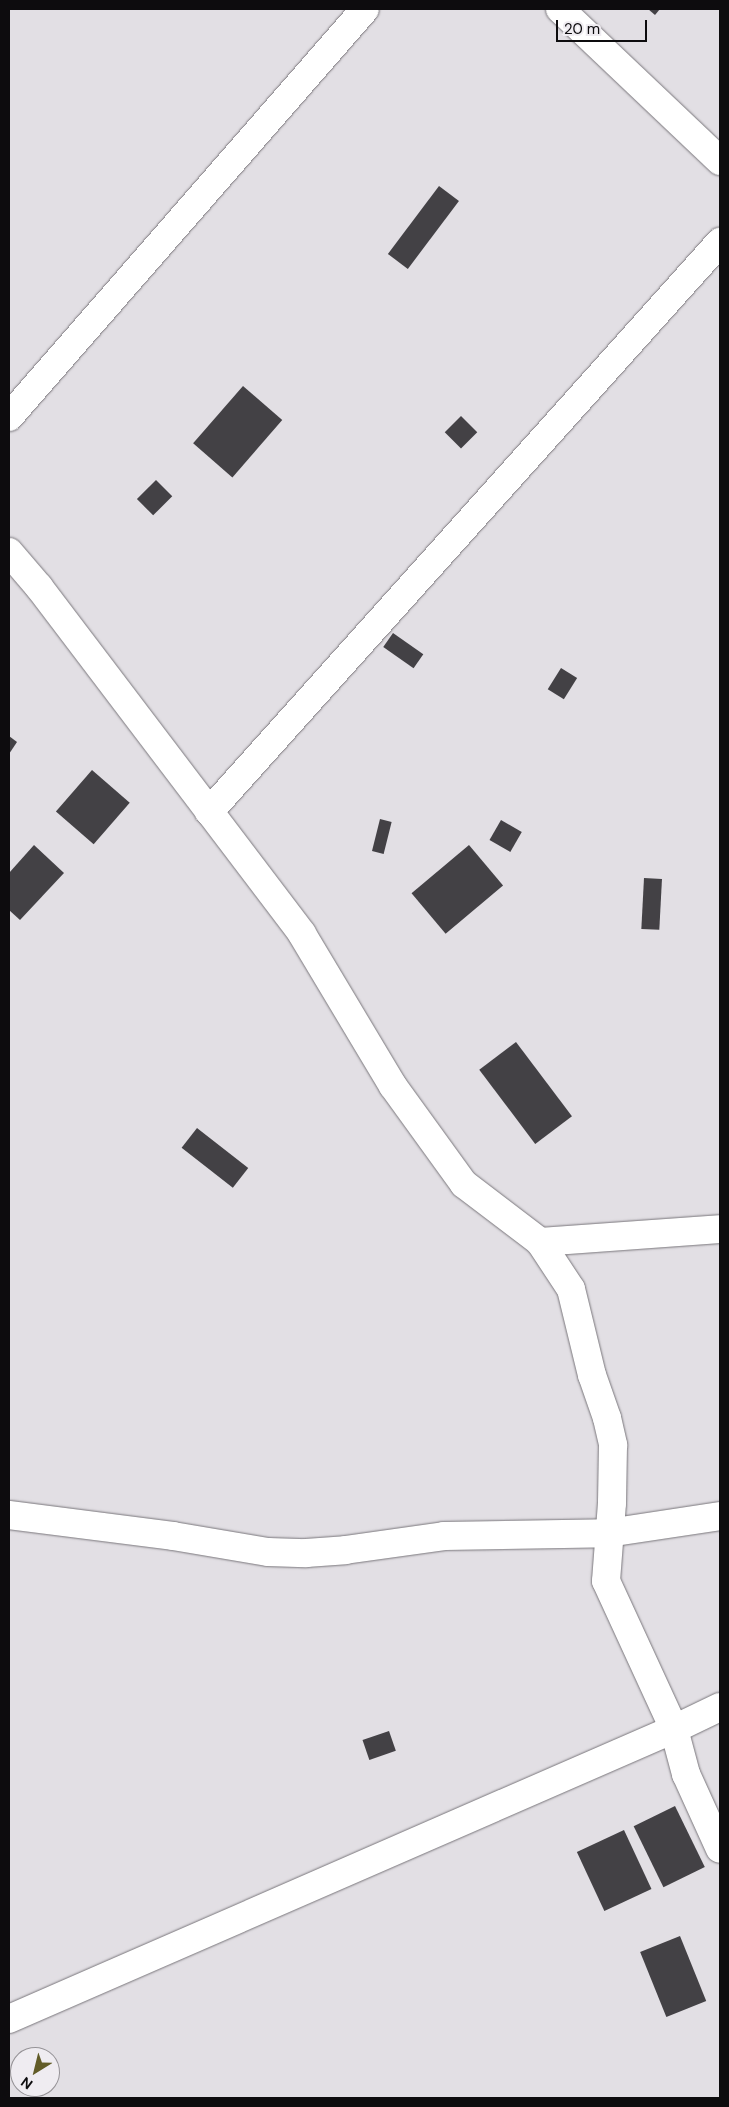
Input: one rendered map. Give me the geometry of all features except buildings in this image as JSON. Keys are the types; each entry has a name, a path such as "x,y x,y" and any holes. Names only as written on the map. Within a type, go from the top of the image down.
{"street":[{"path":"9,417 365,9"},
{"path":"560,9 720,161"},
{"path":"209,812 720,242"},
{"path":"9,552 39,587 302,934 393,1086 464,1184 540,1242 571,1289 592,1375 613,1445 612,1503 608,1533 606,1581 674,1729 686,1774 720,1849"},
{"path":"540,1242 720,1229"},
{"path":"9,1515 173,1536 268,1552 306,1553 345,1550 444,1536 608,1533 720,1516"},
{"path":"9,2019 674,1729 720,1707"}]}
